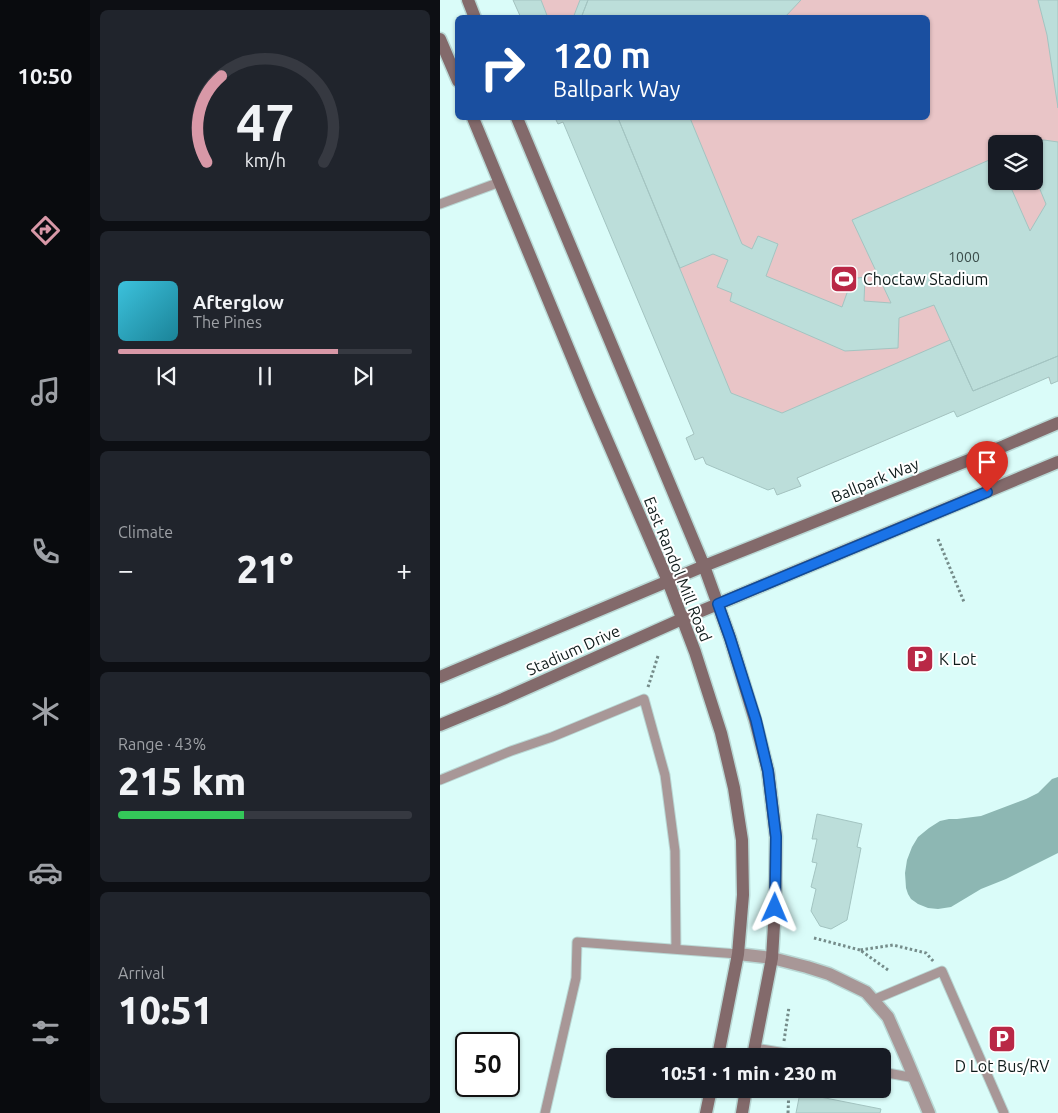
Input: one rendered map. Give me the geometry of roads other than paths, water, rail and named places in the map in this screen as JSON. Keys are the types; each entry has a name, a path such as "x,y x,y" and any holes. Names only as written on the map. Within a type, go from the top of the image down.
{"main road":[{"path":"468,0 474,15"},
{"path":"440,39 455,74"},
{"name":"East Randol Mill Road","path":"474,120 592,405 668,581 695,652 721,733 734,788 742,840 743,895 738,954 720,1048"},
{"name":"East Randol Mill Road","path":"518,120 704,566 730,638 756,720 768,771 776,837 772,958 755,1048"},
{"name":"Ballpark Way","path":"704,566 1058,423"},
{"path":"718,604 1058,462"},
{"name":"Stadium Drive","path":"440,677 704,566"},
{"name":"Stadium Drive","path":"440,725 503,699 682,618 718,604"},
{"path":"706,1113 709,1098"},
{"path":"742,1113 744,1098"}],"street":[{"path":"738,954 772,958 829,974 866,992 888,1017 929,1113"}],"lane":[{"path":"440,204 500,182"},
{"path":"440,780 644,699 665,775 675,851 676,949"},
{"path":"545,1113 576,978 577,942 738,954"},
{"path":"873,1000 942,971 1004,1113"},
{"path":"891,1074 915,1078"}],"water":[{"path":"1058,777 1058,853 1006,879 981,889 951,907 928,908 911,899 906,888 905,873 907,860 918,837 940,821 981,816 1026,799 1038,793 1052,779"}],"place":[{"name":"Choctaw Stadium","path":"844,279"},
{"name":"K Lot","path":"920,659"},
{"name":"D Lot Bus/RV","path":"1002,1039"}]}
